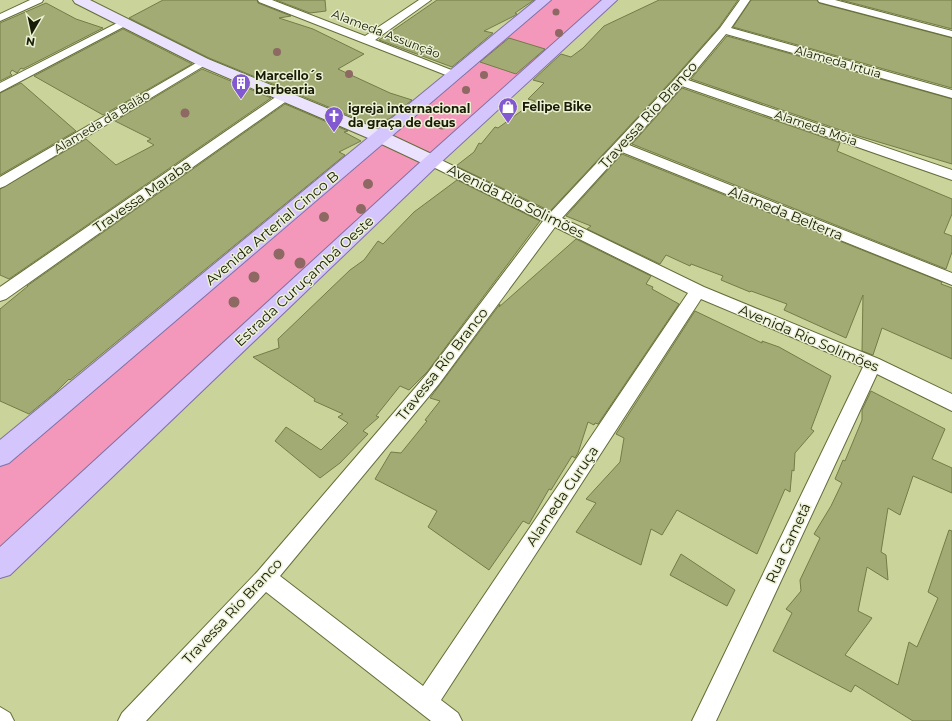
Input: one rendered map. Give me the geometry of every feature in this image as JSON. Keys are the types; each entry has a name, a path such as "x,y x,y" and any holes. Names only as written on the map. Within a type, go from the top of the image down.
{"main road":[{"name":"Avenida Rio Solimões","path":"80,0 203,62 432,160"},
{"name":"Avenida Arterial Cinco B","path":"0,455 544,0"},
{"name":"Estrada Curuçambá Oeste","path":"0,566 432,160 610,0"}],"street":[{"path":"0,18 38,0"},
{"name":"Alameda Assunção","path":"263,0 455,75"},
{"path":"367,40 426,0"},
{"name":"Travessa Rio Branco","path":"130,721 265,578 433,379 553,219 680,81 724,30 745,0"},
{"path":"823,0 952,34"},
{"path":"0,88 123,23"},
{"name":"Alameda Irtuia","path":"724,30 952,94"},
{"name":"Alameda da Balão","path":"0,183 203,62"},
{"name":"Alameda Móia","path":"680,81 952,175"},
{"name":"Travessa Maraba","path":"0,295 284,96"},
{"name":"Alameda Belterra","path":"620,146 952,279"},
{"name":"Avenida Rio Solimões","path":"432,160 698,291 873,364 952,403"},
{"name":"Alameda Curuça","path":"426,702 698,291"},
{"name":"Rua Cametá","path":"704,721 873,364"},
{"path":"265,578 450,721"}],"shaded area":[{"path":"544,0 610,0 0,562 0,462"}],"building":[{"path":"163,0 257,0 258,3 291,16 279,18 313,29 364,54 338,69 390,93 412,100 389,119 370,124 209,58 129,18"},
{"path":"276,0 325,0 326,11 310,13"},
{"path":"437,0 534,0 515,13 517,14 514,16 484,31 493,33 452,67 379,40"},
{"path":"659,0 738,0 719,27 675,77 550,211 456,166 474,152 479,143 481,144 495,127 498,128 535,101 528,99 544,83 533,80 561,54 571,57 583,48 604,26"},
{"path":"751,0 817,0 819,3 952,38 952,88 733,27"},
{"path":"841,0 952,0 952,29"},
{"path":"46,3 76,19 103,28 23,69 21,68 17,73 12,70 10,73 12,75 0,81 0,23"},
{"path":"123,29 192,64 103,115 34,76"},
{"path":"727,36 952,99 952,164 852,134 691,79"},
{"path":"509,38 545,49 516,74 480,62"},
{"path":"202,69 271,98 9,279 0,275 0,189 86,139 116,165 154,145 147,141 151,139 115,121"},
{"path":"21,83 76,131 0,175 0,93"},
{"path":"682,88 840,143 837,151 952,199 952,214 944,233 952,236 952,252 946,269 632,144"},
{"path":"285,104 348,131 344,132 361,141 339,152 345,155 70,380 69,379 56,392 29,414 0,401 0,309 27,286"},
{"path":"622,154 942,282 941,284 952,288 952,359 882,328 873,355 862,351 863,295 846,338 784,310 787,304 751,291 750,292 721,280 723,276 691,264 690,266 666,255 660,264 587,229 591,226 566,216"},
{"path":"457,180 540,221 427,372 409,390 400,386 376,416 379,417 363,431 368,434 340,463 320,478 275,441 286,427 321,450 348,423 338,417 343,414 314,401 315,399 253,357 279,348 278,339 350,270 364,260 378,241 383,244 414,212"},
{"path":"576,239 651,276 646,284 679,304 598,424 595,423 594,425 588,422 578,453 575,458 572,456 551,490 549,489 529,524 523,521 489,570 428,527 437,511 375,479 391,452 401,453 427,421 425,420 440,401 430,398 500,304 499,307"},
{"path":"695,311 762,343 762,341 779,347 831,376 811,429 814,431 795,453 794,471 792,470 790,492 785,489 757,554 677,510 662,535 651,529 641,565 576,532 596,503 586,499 620,462 624,438 616,434"},
{"path":"871,391 945,429 932,459 952,468 952,493 913,476 900,515 888,508 881,552 886,555 888,580 867,567 858,611 872,618 845,655 898,685 909,642 917,647 938,598 928,592 949,530 952,531 952,721 913,721 855,685 851,692 773,651 792,613 786,609 801,591 800,580 820,538 814,534 831,506 842,483 835,479 843,460 845,461 862,420 862,410"},
{"path":"681,554 735,590 727,606 670,575"}],"place":[{"name":"Marcello´s barbearia","path":"241,100"},
{"name":"Felipe Bike","path":"508,124"},
{"name":"igreja internacional da graça de deus","path":"334,133"}]}
